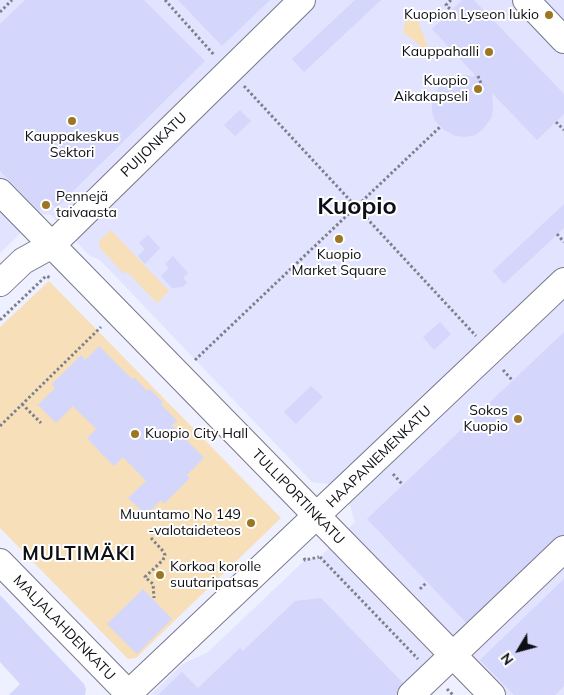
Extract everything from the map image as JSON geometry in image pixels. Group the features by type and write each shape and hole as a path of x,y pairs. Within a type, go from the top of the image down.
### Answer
{"street":[{"name":"PUIJONKATU","path":"0,283 23,261 52,245 302,0"},
{"path":"526,0 559,23"},
{"name":"TULLIPORTINKATU","path":"0,192 492,695"},
{"name":"HAAPANIEMENKATU","path":"128,694 564,281"},
{"path":"411,695 564,549"},
{"name":"MALJALAHDENKATU","path":"0,562 128,694"}],"path":[{"path":"0,12 12,0"},
{"path":"164,0 489,352"},
{"path":"451,0 446,5 452,10"},
{"path":"478,76 482,86"},
{"path":"556,122 564,130"},
{"path":"195,360 440,127"},
{"path":"557,234 564,242"},
{"path":"0,426 105,323"},
{"path":"22,404 41,423"},
{"path":"392,474 402,485"},
{"path":"151,538 165,555 163,560 145,577 152,584 154,598"},
{"path":"305,560 320,557 453,695"},
{"path":"420,589 427,582"}],"shaded area":[{"path":"0,0 564,0 564,695 492,695 453,655 412,695 150,695 183,664 208,652 305,560 320,557 355,522 350,505 330,484 312,482 100,260 90,256 51,215 40,214 0,253"},
{"path":"406,19 418,21 427,44 427,51 403,32"},
{"path":"111,230 169,291 157,303 127,272 124,274 99,247 100,240"},
{"path":"49,281 281,518 136,658 128,659 0,528 0,327"}],"building":[{"name":"Kauppakeskus Sektori","path":"25,0 144,0 205,61 56,208 49,201 39,211 0,171 0,24"},
{"path":"178,0 270,0 222,46"},
{"path":"355,0 381,0 304,72 292,59"},
{"name":"Kauppahalli","path":"462,0 474,0 564,94 564,114 537,140 492,93 492,117 483,129 475,135 455,136 443,129 435,121 432,102 440,86 456,76 467,75 473,77 475,75 432,29"},
{"path":"240,110 251,121 235,136 224,125"},
{"path":"564,204 564,228 504,284 493,271"},
{"path":"148,235 160,248 145,264 138,256 145,249 139,243"},
{"path":"173,256 188,273 183,278 187,282 183,287 172,288 161,276 169,268 165,264"},
{"path":"440,322 451,334 434,350 423,337"},
{"path":"564,332 564,542 473,630 367,519"},
{"name":"Kuopio City Hall","path":"99,346 132,379 134,377 147,391 150,389 163,402 161,404 177,421 172,425 204,458 187,475 190,478 164,504 161,500 146,515 128,498 146,481 123,457 114,466 100,452 87,438 96,429 73,406 56,423 38,405 55,388 52,384 81,355 85,360"},
{"path":"311,386 323,397 296,424 284,412"},
{"path":"564,579 564,686 555,695 514,695 480,660"},
{"path":"143,589 172,619 137,654 107,624"},
{"path":"0,595 84,684 85,695 9,695 20,684 0,662"},
{"path":"321,598 406,686 397,695 158,695 182,672 198,688 240,648 243,651 295,601"}],"place":[{"name":"Kuopion Lyseon lukio","path":"549,15"},
{"name":"Kauppahalli","path":"489,52"},
{"name":"Kuopio Aikakapseli","path":"478,89"},
{"name":"Kauppakeskus Sektori","path":"72,121"},
{"name":"Pennejä taivaasta","path":"46,205"},
{"name":"Kuopio Market Square","path":"339,239"},
{"name":"Sokos Kuopio","path":"518,419"},
{"name":"Kuopio City Hall","path":"135,434"},
{"name":"Muuntamo No 149 -valotaideteos","path":"251,523"},
{"name":"Korkoa korolle suutaripatsas","path":"160,575"}],"district":[{"name":"Kuopio","path":"357,207"},
{"name":"MULTIMÄKI","path":"79,554"}]}
